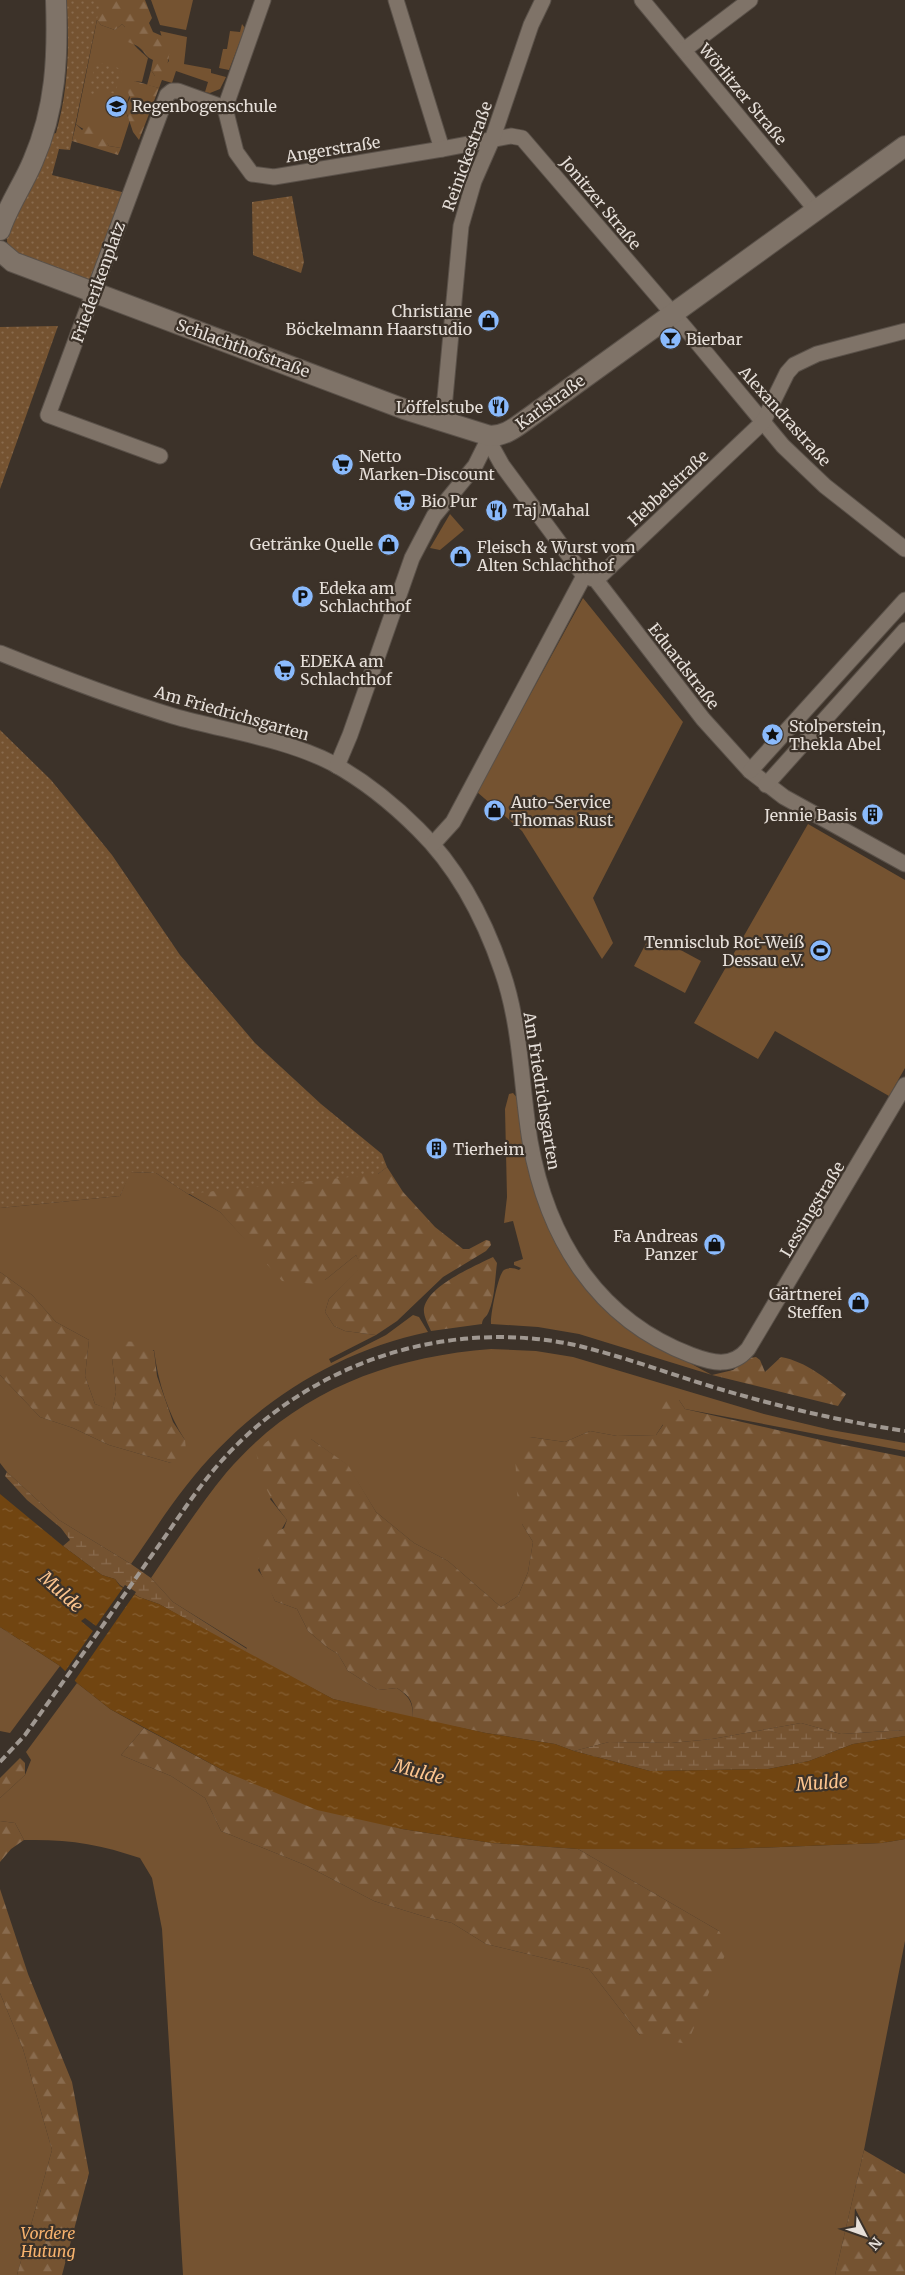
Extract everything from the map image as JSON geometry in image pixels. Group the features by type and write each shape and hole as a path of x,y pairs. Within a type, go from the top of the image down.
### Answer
{"main road":[{"path":"0,230 34,160 50,113 56,74 56,0"},
{"name":"Karlstraße","path":"490,436 497,436 512,430 905,146"},
{"name":"Schlachthofstraße","path":"0,251 13,262 94,293 404,409 490,436"}],"street":[{"path":"225,108 263,0"},
{"path":"396,0 442,150"},
{"name":"Reinickestraße","path":"439,420 445,398 461,226 474,181 492,140 530,25 543,0"},
{"name":"Wörlitzer Straße","path":"642,0 816,210"},
{"path":"684,50 750,0"},
{"name":"Friederikenplatz","path":"160,456 48,415 166,95 172,91 178,91 225,108"},
{"name":"Angerstraße","path":"225,108 236,152 252,174 274,177 492,140"},
{"name":"Jonitzer Straße","path":"492,140 511,136 522,138 673,314"},
{"name":"Alexandrastraße","path":"673,314 784,446 825,486 905,549"},
{"path":"763,422 787,373 794,364 817,354 905,331"},
{"name":"Hebbelstraße","path":"590,578 763,422"},
{"path":"337,766 350,735 412,558 434,516 475,466 490,436"},
{"name":"Eduardstraße","path":"490,436 492,447 503,466 702,719 750,771 766,784 814,815 905,864"},
{"path":"433,844 453,822 590,578"},
{"path":"750,771 905,600"},
{"path":"766,784 905,630"},
{"name":"Am Friedrichsgarten","path":"0,653 72,682 148,708 284,745 337,766 384,799 433,844 468,894 485,926 504,975 516,1036 528,1128 536,1170 553,1221 575,1262 595,1288 622,1315 654,1337 705,1360 725,1362 736,1360 748,1349"},
{"name":"Lessingstraße","path":"748,1349 905,1085"}],"green space":[{"path":"67,0 145,0 152,18 149,23 153,32 169,39 169,58 163,77 155,76 151,70 153,60 121,36 125,27 122,24 115,30 101,25 97,20 68,25"},
{"path":"67,0 101,0 70,150 59,149 52,175 126,193 91,283 46,269 23,259 14,253 7,243 7,232 49,135 56,133 66,83"},
{"path":"151,0 193,0 186,30 160,25"},
{"path":"97,20 101,25 115,30 122,24 134,45 148,58 142,82 135,81 128,101 126,111 130,120 121,148 109,146 98,136 76,124"},
{"path":"242,24 245,28 229,70 219,68 223,49 227,49 230,31 240,32"},
{"path":"160,31 187,37 184,64 211,69 211,73 226,77 220,89 210,93 205,92 208,82 176,71 172,83 162,80 159,88 147,85 151,70 155,76 169,61"},
{"path":"96,62 122,69 115,94 97,89 95,96 88,94"},
{"path":"135,81 159,88 139,140 133,132 125,108 130,98 127,89"},
{"path":"76,124 82,130 94,125 108,126 109,134 105,139 109,146 121,148 118,155 72,141"},
{"path":"292,196 304,262 301,273 253,255 252,202"},
{"path":"58,326 0,489 0,327"},
{"path":"450,514 464,530 440,550 430,548"},
{"path":"583,598 683,722 593,898 613,943 602,959 522,831 477,792"},
{"path":"0,730 51,780 112,855 180,955 255,1043 321,1104 382,1154 387,1167 378,1174 188,1194 156,1173 131,1172 120,1196 0,1208"},
{"name":"Tennisclub Rot-Weiß Dessau e.V.","path":"808,824 905,880 905,1068 889,1096 775,1031 758,1059 694,1023"},
{"path":"135,923 378,1174 387,1167 403,1192 435,1227 463,1249 469,1249 486,1240 490,1241 491,1245 486,1251 443,1277 397,1321 376,1335 345,1331 334,1326 325,1312 329,1299 361,1267 356,1255 325,1280 315,1284 282,1281 220,1212 176,1186"},
{"path":"651,934 701,961 685,993 634,966"},
{"path":"513,1093 519,1100 544,1215 556,1244 572,1270 590,1292 611,1312 659,1345 712,1375 579,1334 538,1327 491,1324 499,1279 504,1270 508,1268 519,1270 521,1268 514,1265 514,1262 523,1259 513,1221 504,1223 507,1197 505,1109 509,1094"},
{"path":"130,1172 156,1173 220,1212 245,1239 325,1280 356,1255 362,1267 329,1299 325,1312 334,1326 345,1331 376,1335 329,1359 331,1363 386,1335 413,1315 419,1317 428,1332 392,1341 325,1369 263,1409 235,1432 186,1486 131,1564 59,1520 7,1472 0,1463 0,1375 40,1417 73,1428 109,1445 171,1463 185,1440 165,1397 158,1374 154,1350 112,1358 116,1392 112,1411 95,1404 85,1376 89,1340 56,1322 32,1295 0,1272 0,1208 120,1196"},
{"path":"493,1257 497,1263 494,1294 489,1311 482,1324 431,1331 425,1317 424,1308 434,1292 464,1271"},
{"path":"0,1272 32,1295 56,1322 89,1340 85,1376 95,1404 112,1410 116,1392 112,1358 116,1341 141,1342 154,1351 157,1376 173,1422 185,1440 187,1460 171,1463 109,1445 73,1428 40,1417 0,1375"},
{"path":"491,1349 536,1351 573,1357 764,1414 831,1430 905,1443 905,1451 685,1409 679,1400 656,1435 617,1436 590,1431 565,1442 530,1437 522,1524 533,1542 528,1572 518,1596 501,1607 448,1561 414,1543 376,1512 347,1465 311,1439 270,1499 287,1520 258,1570 268,1584 275,1601 297,1609 308,1631 338,1654 348,1671 378,1690 397,1688 405,1694 411,1704 413,1718 333,1699 244,1652 247,1648 173,1602 151,1578 197,1511 226,1473 253,1445 282,1421 313,1400 345,1384 380,1370 415,1360"},
{"path":"756,1357 760,1360 765,1372 781,1357 790,1359 815,1371 846,1394 838,1406 712,1375 733,1370 749,1358"},
{"path":"661,1393 679,1400 685,1409 905,1457 905,1730 841,1734 801,1723 712,1739 671,1743 609,1742 574,1751 555,1744 486,1733 413,1718 412,1703 405,1694 397,1688 378,1690 348,1671 338,1654 308,1631 297,1609 275,1601 260,1572 258,1559 262,1539 284,1528 287,1520 266,1488 256,1450 273,1437 286,1436 311,1439 348,1465 376,1512 414,1543 448,1561 501,1607 518,1596 528,1572 533,1542 522,1524 517,1493 515,1454 530,1437 565,1442 590,1431 617,1436 656,1435 663,1425 655,1414 655,1401"},
{"path":"7,1472 59,1520 131,1564 151,1578 173,1602 247,1649 244,1652 159,1604 139,1597 120,1585 115,1579 102,1575 63,1546 70,1540 61,1528 27,1500 5,1476"},
{"path":"0,1627 60,1666 10,1733 0,1731"},
{"path":"77,1683 110,1709 144,1728 121,1755 171,1776 205,1798 221,1831 305,1865 374,1901 452,1923 486,1944 589,1969 640,2035 719,1931 578,1849 727,1849 882,1843 905,1839 905,1941 864,2150 835,2275 183,2275 162,1929 152,1878 140,1858 83,1843 55,1840 24,1840 15,1823 0,1821 0,1798 25,1775 31,1760 26,1752"},
{"path":"801,1723 841,1734 905,1730 905,1736 853,1744 809,1761 768,1769 650,1771 574,1751 609,1742 671,1743 712,1739"},
{"path":"144,1728 228,1773 402,1829 492,1843 578,1849 719,1931 728,1948 687,2044 640,2035 589,1969 486,1944 452,1923 374,1901 305,1865 221,1831 205,1798 171,1776 121,1755"},
{"path":"20,1758 25,1763 25,1775 0,1798 0,1778"},
{"path":"0,1821 15,1823 24,1840 11,1849 0,1862"},
{"name":"Vordere Hutung","path":"0,1889 28,1974 72,2082 89,2173 62,2275 17,2275 52,2150 23,2049 0,1993"},
{"path":"0,1993 23,2049 52,2150 17,2275 0,2275"},
{"path":"864,2150 905,2174 905,2275 835,2275"}],"water":[{"name":"Mulde","path":"0,1494 63,1546 102,1575 115,1579 120,1586 139,1597 159,1604 333,1699 486,1733 555,1744 574,1751 650,1771 768,1769 809,1761 853,1744 905,1736 905,1839 882,1843 727,1849 578,1849 492,1843 402,1829 317,1810 228,1773 110,1709 77,1683 60,1666 0,1627"}],"pier":[{"path":"125,1585 136,1592 73,1683 64,1673 93,1631 81,1621 85,1618 96,1626"}],"railway":[{"path":"0,1762 25,1735 206,1479 226,1456 261,1423 300,1395 342,1372 386,1355 432,1343 480,1338 527,1338 575,1345 760,1400 832,1418 905,1431"}],"place":[{"name":"Regenbogenschule","path":"116,106"},
{"name":"Christiane Böckelmann Haarstudio","path":"488,320"},
{"name":"Bierbar","path":"670,339"},
{"name":"Löffelstube","path":"499,407"},
{"name":"Netto Marken-Discount","path":"343,465"},
{"name":"Bio Pur","path":"405,501"},
{"name":"Taj Mahal","path":"497,510"},
{"name":"Getränke Quelle","path":"389,544"},
{"name":"Fleisch & Wurst vom Alten Schlachthof","path":"461,556"},
{"name":"Edeka am Schlachthof","path":"303,597"},
{"name":"EDEKA am Schlachthof","path":"284,670"},
{"name":"Stolperstein, Thekla Abel","path":"773,735"},
{"name":"Auto-Service Thomas Rust","path":"495,811"},
{"name":"Jennie Basis","path":"873,815"},
{"name":"Tennisclub Rot-Weiß Dessau e.V.","path":"820,951"},
{"name":"Tierheim","path":"437,1149"},
{"name":"Fa Andreas Panzer","path":"714,1245"},
{"name":"Gärtnerei Steffen","path":"858,1303"}]}
